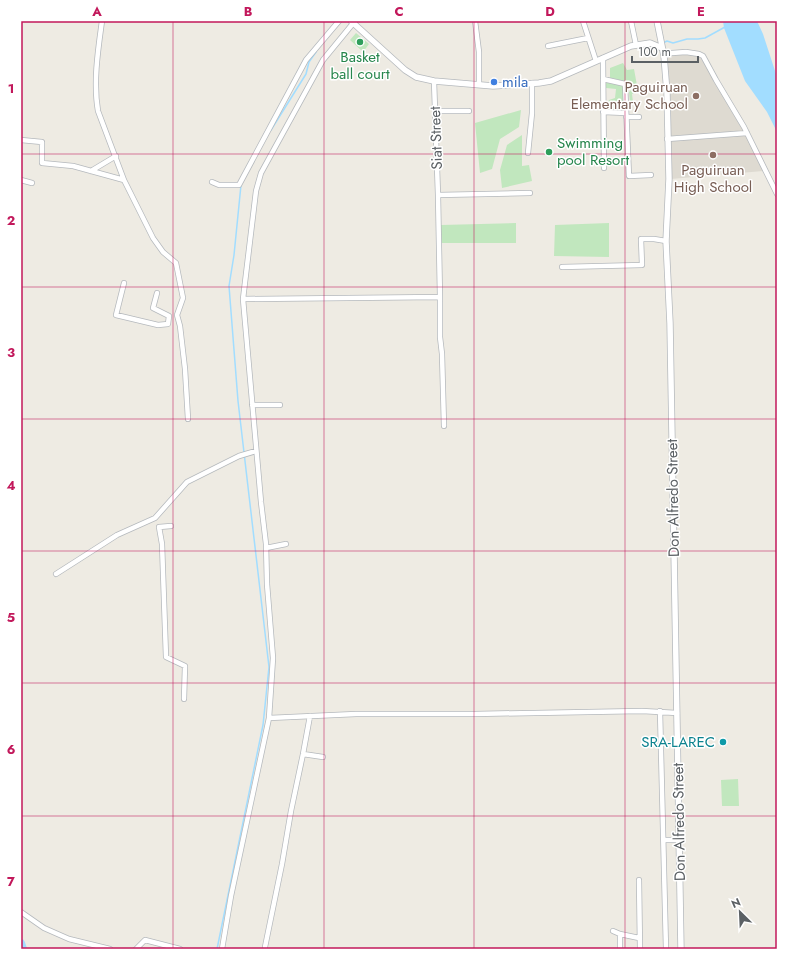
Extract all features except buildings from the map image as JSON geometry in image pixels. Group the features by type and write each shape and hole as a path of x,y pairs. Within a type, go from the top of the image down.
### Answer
{"street":[{"path":"102,21 98,55 96,100 98,111 124,180 153,238 163,252 176,263 183,298 177,315 180,326 184,362 188,419"},
{"path":"212,182 219,185 239,185 306,60 339,21"},
{"path":"475,21 479,52 479,84"},
{"path":"583,21 596,61"},
{"path":"631,21 636,45"},
{"name":"Don Alfredo Street","path":"657,21 664,56 666,93 668,179 666,241 670,323 681,949"},
{"path":"222,949 231,896 269,718 273,658 266,548 255,452 243,299 256,191 261,173 323,60 352,22 405,70 416,77 434,81 493,86 551,81 636,45 650,43 662,48"},
{"path":"548,46 588,38"},
{"path":"664,56 672,53 686,52 703,56 747,133 777,194"},
{"path":"603,58 604,168"},
{"path":"603,79 625,84 629,176 651,175"},
{"name":"Siat Street","path":"434,81 438,195 440,337 442,354 444,426"},
{"path":"528,153 532,113 532,83"},
{"path":"436,111 469,110"},
{"path":"603,112 639,118"},
{"path":"667,139 747,133"},
{"path":"21,140 42,142 42,163 73,166 124,180"},
{"path":"91,171 116,156"},
{"path":"21,180 32,183"},
{"path":"438,195 530,193"},
{"path":"562,267 642,265 640,248 641,239 666,241"},
{"path":"124,283 116,315 158,326 168,324 170,316 153,308 158,292"},
{"path":"243,299 440,297"},
{"path":"252,405 280,405"},
{"path":"56,574 118,535 155,518 188,482 243,455 255,452"},
{"path":"171,526 159,527 162,544 166,657 185,666 184,699"},
{"path":"266,548 286,544"},
{"path":"660,711 666,949"},
{"path":"269,718 356,714 660,711 677,713"},
{"path":"265,947 282,864 290,811 310,716"},
{"path":"303,754 323,757"},
{"path":"664,840 679,840"},
{"path":"639,880 640,949"},
{"path":"21,912 44,928 69,940 110,949"},
{"path":"612,931 639,938"},
{"path":"620,934 620,949"},
{"path":"136,949 145,940 180,949"}],"shaded area":[{"name":"Paguiruan Elementary School","path":"690,54 699,57 704,61 744,132 669,136 667,56"},
{"name":"Paguiruan High School","path":"746,135 763,171 671,179 671,139"}],"green space":[{"name":"Basket ball court","path":"356,33 369,44 363,52 350,40"},
{"path":"623,63 627,70 634,69 638,91 632,94 633,102 630,102 629,92 633,88 632,83 610,78 610,68"},
{"path":"606,81 624,86 624,111 606,111 609,100 615,98 616,89 606,88"},
{"path":"521,110 519,127 500,139 492,169 480,173 475,123"},
{"path":"522,135 522,166 529,165 532,181 502,188 500,170 507,145"},
{"path":"516,223 516,243 441,243 441,225"},
{"path":"609,223 609,257 554,256 555,225"},
{"path":"738,779 739,806 722,806 721,780"}],"water":[{"path":"723,21 757,21 763,34 777,77 777,132 767,112 745,81 724,28"}],"waterway":[{"path":"663,43 667,41 673,43 687,39 705,38 725,27"},
{"path":"271,130 306,74 309,62 316,52"},
{"path":"217,949 263,725 269,667 238,401 229,286 234,255 241,185"},
{"path":"21,943 23,949"}],"place":[{"name":"Basket ball court","path":"360,42"},
{"name":"mila","path":"494,82"},
{"name":"Paguiruan Elementary School","path":"696,96"},
{"name":"Swimming pool Resort","path":"549,152"},
{"name":"Paguiruan High School","path":"713,155"},
{"name":"SRA-LAREC","path":"723,742"}]}
